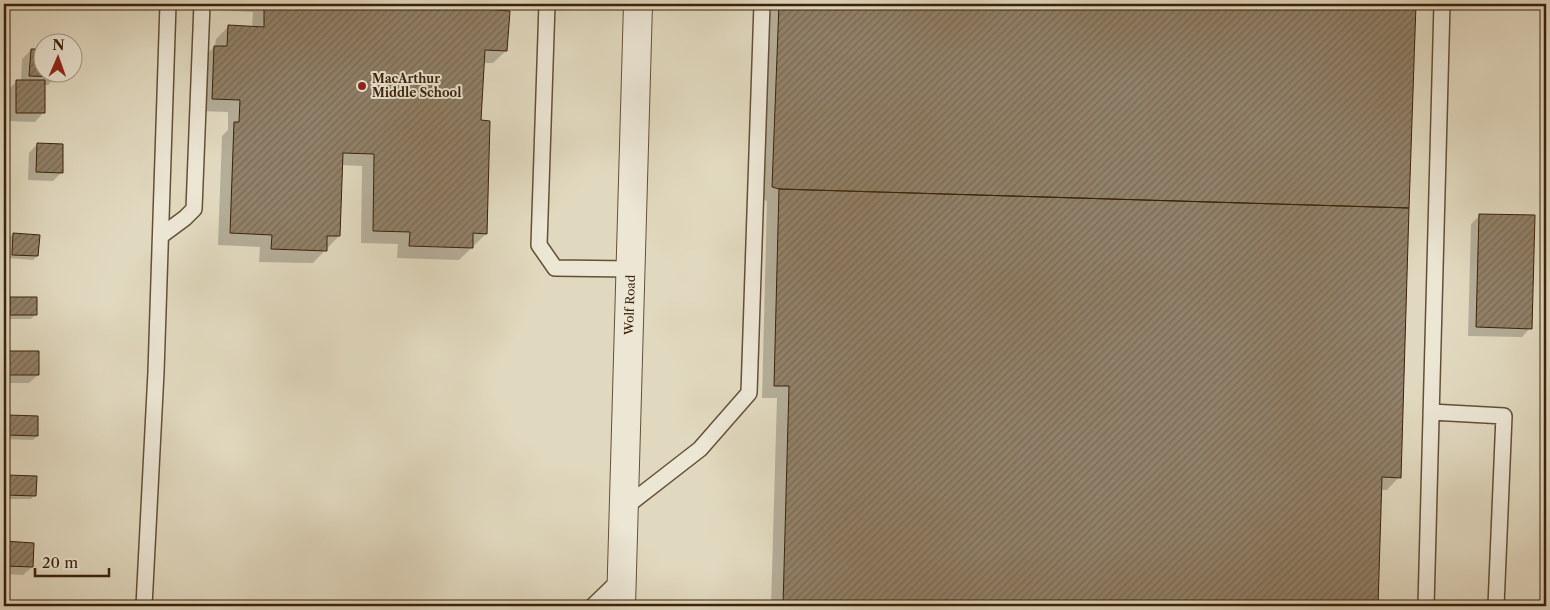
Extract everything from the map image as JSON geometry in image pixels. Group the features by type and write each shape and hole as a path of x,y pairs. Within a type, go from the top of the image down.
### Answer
{"street":[{"name":"Wolf Road","path":"621,606 638,4"}],"lane":[{"path":"144,606 162,235 168,4"},
{"path":"162,235 194,209 202,4"},
{"path":"547,4 539,245 555,268 631,269"},
{"path":"624,508 700,449 749,392 762,4"},
{"path":"1426,606 1442,4"},
{"path":"1431,412 1504,416 1496,606"},
{"path":"594,606 622,578"}],"building":[{"path":"264,4 486,4 486,9 510,11 507,51 485,50 481,120 490,121 487,234 473,233 473,248 409,246 410,232 373,231 374,154 343,153 340,236 327,236 327,251 271,249 272,235 230,233 234,122 239,122 240,100 212,99 214,46 227,46 228,25 264,27"},
{"path":"779,4 1416,4 1409,208 779,189 772,187"},
{"path":"31,49 32,49 32,76 29,76"},
{"path":"16,80 45,82 45,113 16,113"},
{"path":"37,143 63,144 63,173 36,172"},
{"path":"779,189 1409,208 1401,478 1382,477 1378,606 783,606 789,386 774,386"},
{"path":"1479,214 1535,215 1532,329 1476,327"},
{"path":"13,233 40,235 38,256 12,255"},
{"path":"10,297 37,297 37,315 10,315"},
{"path":"9,351 39,351 39,375 9,375"},
{"path":"8,415 38,416 38,436 7,435"},
{"path":"6,475 37,476 36,496 5,495"},
{"path":"4,541 34,543 33,567 4,566"}],"place":[{"name":"MacArthur Middle School","path":"362,86"}]}
